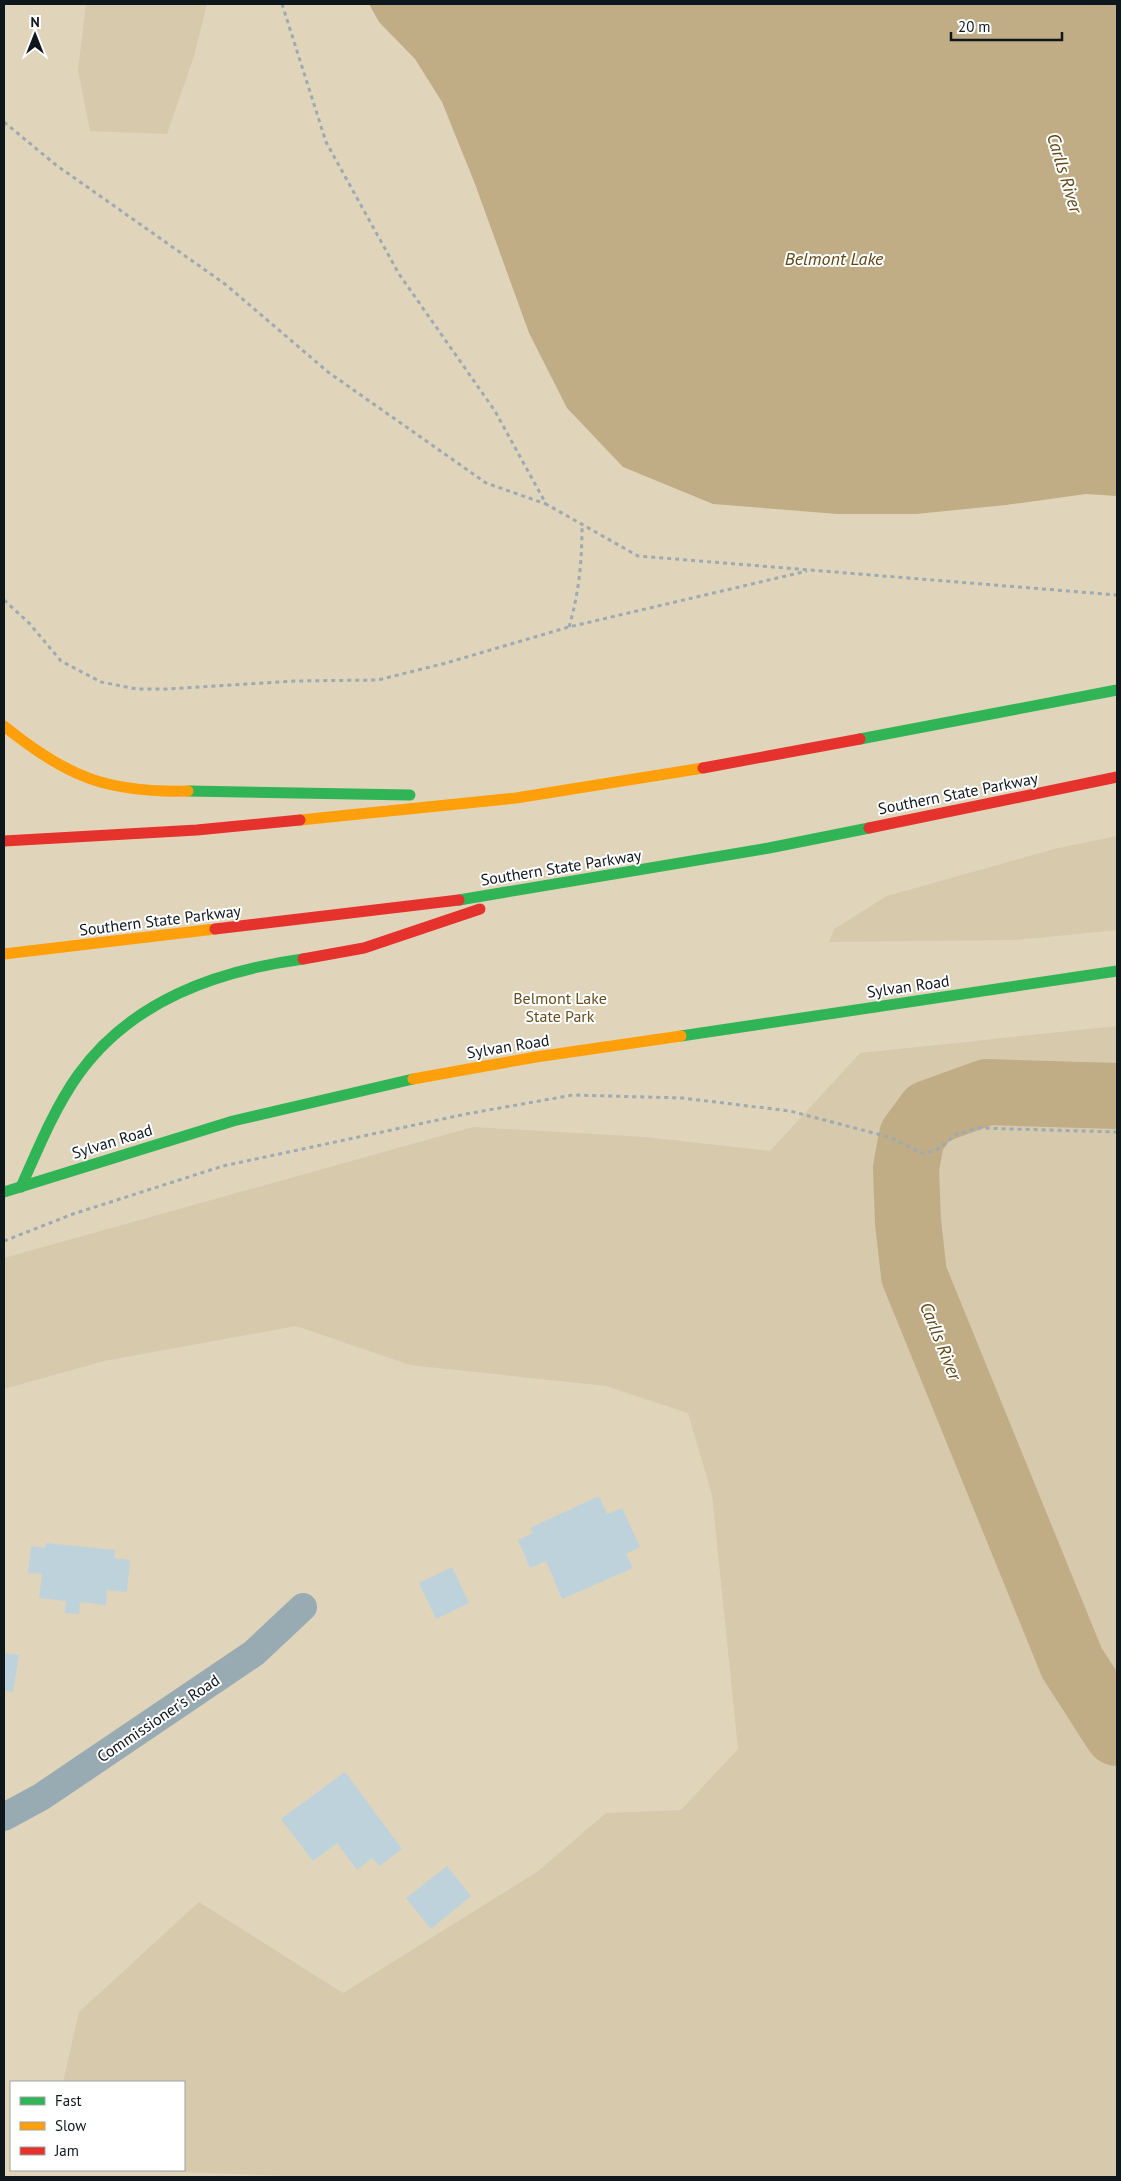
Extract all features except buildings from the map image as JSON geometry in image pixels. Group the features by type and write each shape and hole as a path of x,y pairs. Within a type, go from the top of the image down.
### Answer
{"main road":[{"path":"4,840 197,830 516,798 768,757 1117,690"},
{"path":"4,726 29,747 62,766 109,786 136,792 203,790 516,798"},
{"name":"Southern State Parkway","path":"4,954 466,899 769,848 1117,777"},
{"path":"21,1187 59,1107 88,1062 125,1026 166,999 212,978 237,971 347,952 565,883"},
{"name":"Sylvan Road","path":"4,1192 233,1121 381,1085 536,1057 1117,971"}],"street":[{"name":"Commissioner's Road","path":"4,1817 48,1792 254,1652 303,1607"}],"path":[{"path":"282,4 326,142 399,274 495,412 546,504"},
{"path":"4,122 56,165 225,284 328,372 486,483 546,504 638,556 1117,595"},
{"path":"569,627 577,599 582,564 582,525"},
{"path":"4,600 29,623 61,661 101,682 137,689 294,681 378,680 446,663 569,627 811,570"},
{"path":"4,1242 74,1214 223,1166 466,1114 573,1095 682,1098 790,1111 888,1137 922,1153 935,1151 957,1134 978,1128 1117,1132"}],"green space":[{"name":"Belmont Lake State Park","path":"4,4 1117,4 1117,2177 4,2177"}],"shaded area":[{"path":"86,4 207,4 194,56 167,134 90,131 78,70"},
{"path":"1117,836 1117,930 1015,940 829,942 834,929 887,896 1054,849"},
{"path":"1117,1026 1117,2177 315,2177 150,2171 185,2171 185,2081 63,2081 79,2012 199,1902 343,1993 537,1872 606,1813 681,1810 738,1749 712,1495 688,1413 606,1386 410,1365 296,1326 104,1361 4,1389 4,1258 473,1127 646,1137 770,1151 860,1053"}],"water":[{"name":"Belmont Lake","path":"369,4 1117,4 1117,496 1086,494 1006,505 916,514 837,514 713,504 623,467 567,408 529,333 475,184 442,102 415,59 379,22"}],"waterway":[{"name":"Carlls River","path":"1117,1096 987,1092 929,1113 912,1136 906,1168 908,1222 914,1275 1072,1663 1117,1733"}],"traffic: fast":[{"path":"860,739 1117,690"},
{"path":"188,791 410,795"},
{"path":"459,900 769,848 869,828"},
{"path":"21,1187 69,1088 99,1049 123,1027 150,1009 208,981 271,964 303,959"},
{"path":"681,1036 1117,971"},
{"path":"4,1192 233,1121 413,1079"}],"traffic: slow":[{"path":"4,726 48,758 69,770 89,778 111,785 134,789 188,791"},
{"path":"300,820 516,798 703,768"},
{"path":"4,954 215,929"},
{"path":"413,1079 536,1057 681,1036"}],"traffic: jam":[{"path":"703,768 860,739"},
{"path":"869,828 1117,777"},
{"path":"4,841 197,830 300,820"},
{"path":"215,929 459,900"},
{"path":"303,959 364,948 480,909"}]}
